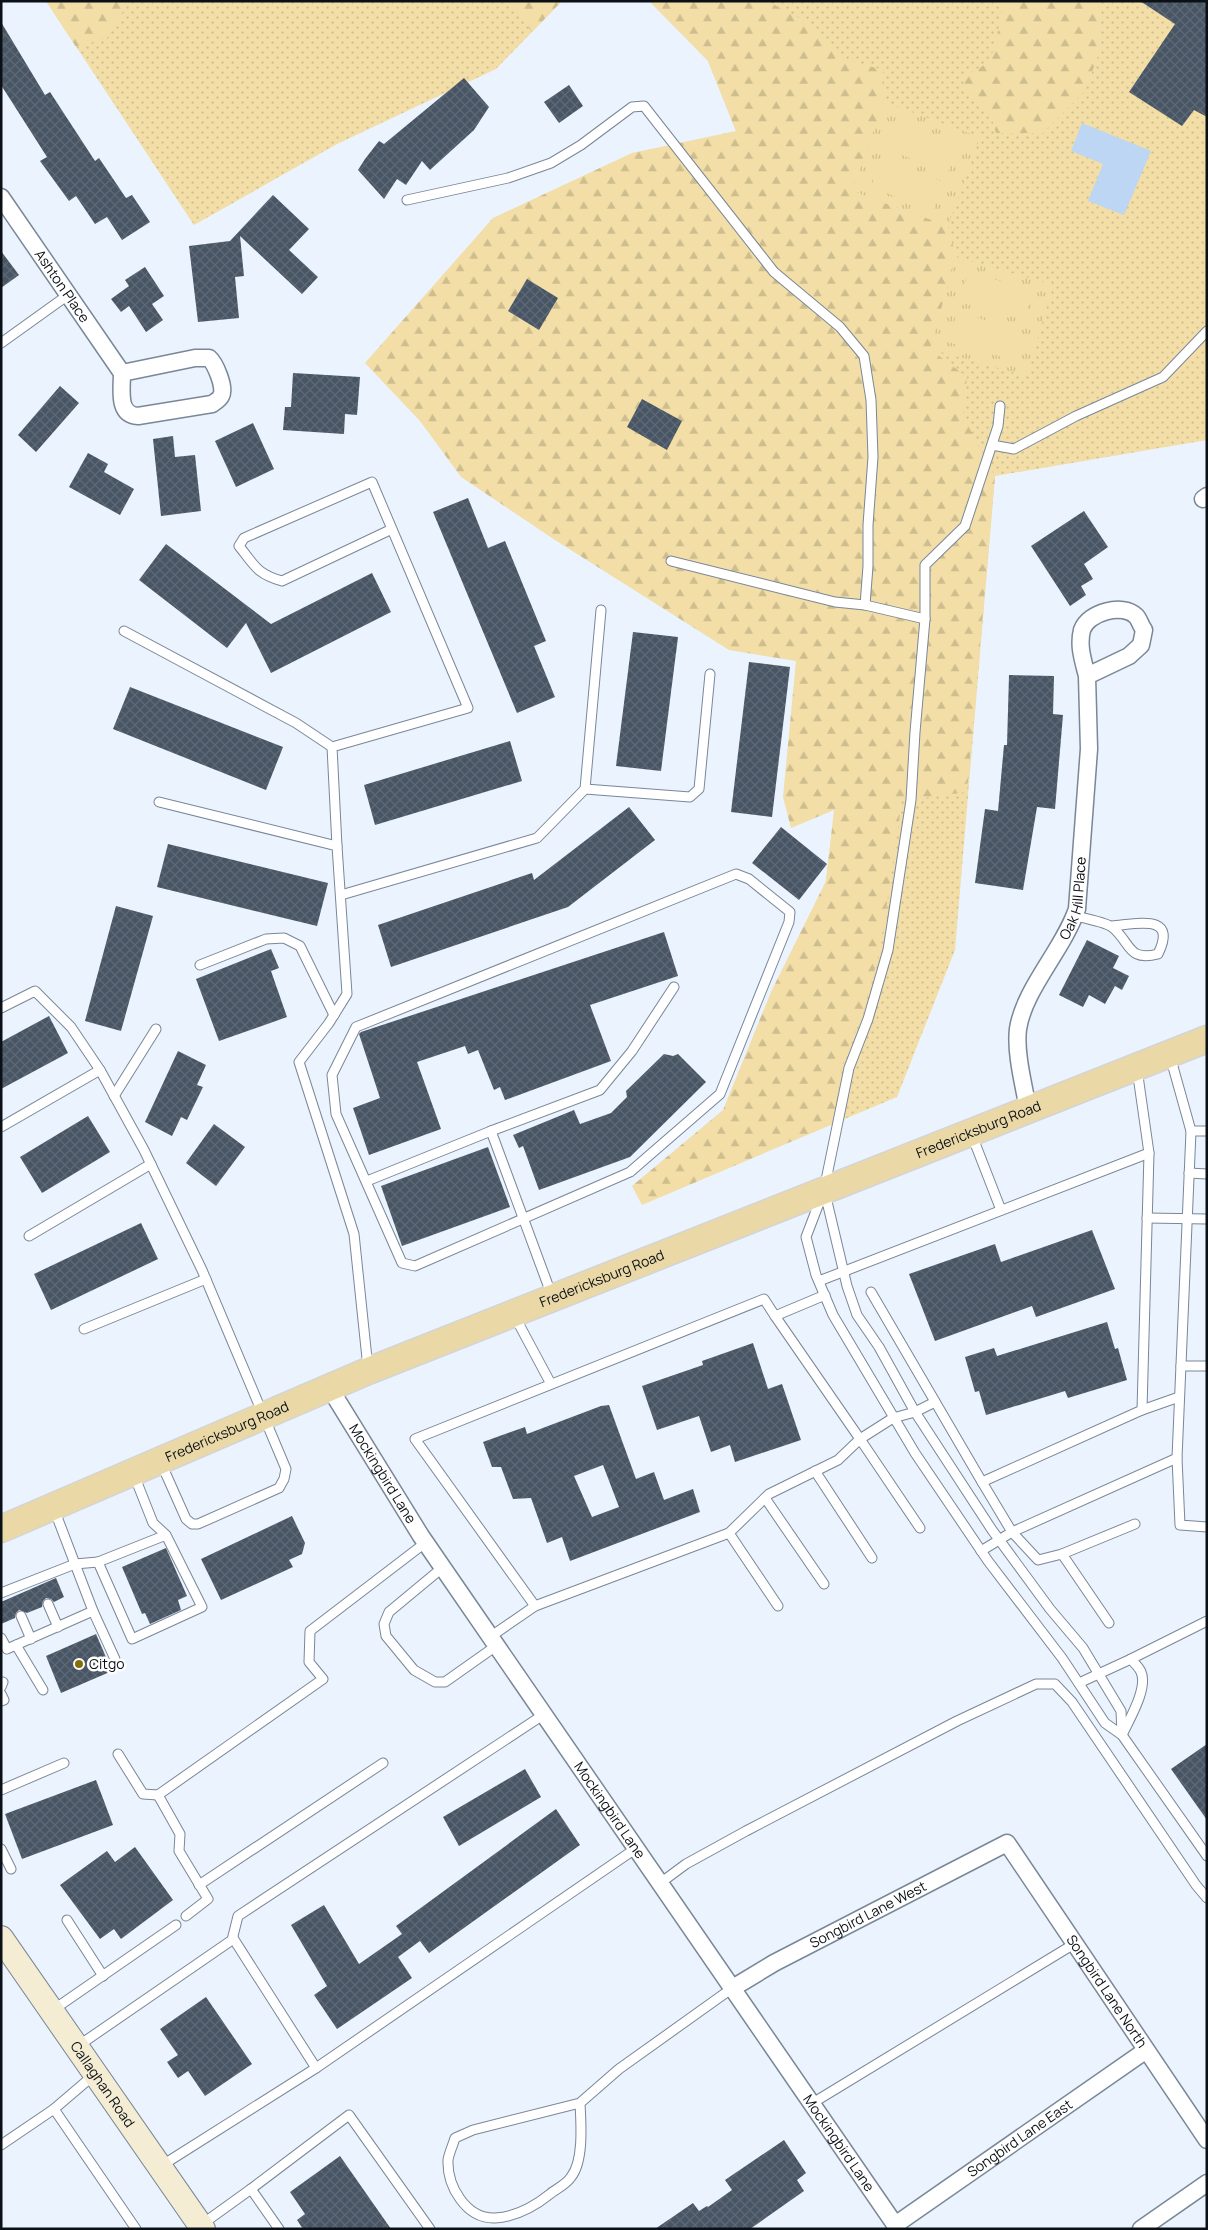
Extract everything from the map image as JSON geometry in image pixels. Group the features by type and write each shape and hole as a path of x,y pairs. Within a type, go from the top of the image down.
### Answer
{"main road":[{"name":"Fredericksburg Road","path":"2,1526 160,1461 368,1371 1207,1039"},
{"name":"Callaghan Road","path":"1,1938 202,2227"}],"street":[{"name":"Ashton Place","path":"1,197 122,373"},
{"path":"194,358 209,358 216,366 223,390 221,396 212,404 130,416 125,411 121,393 122,373 194,358"},
{"name":"Oak Hill Place","path":"1028,1109 1018,1042 1018,1029 1024,1009 1040,976 1060,947 1075,916 1082,853 1089,749 1087,676"},
{"name":"Mockingbird Lane","path":"329,1387 425,1543 896,2227"},
{"name":"Songbird Lane North","path":"1006,1843 1207,2140"},
{"name":"Songbird Lane West","path":"731,1988 774,1963 1006,1843"},
{"name":"Songbird Lane East","path":"896,2227 1145,2051"},
{"path":"1141,2229 1207,2183"}],"lane":[{"path":"407,200 508,178 551,163 581,145 632,107 644,106 774,272 840,328 864,356 871,400 873,457 865,605"},
{"path":"1,342 68,295"},
{"path":"992,445 1014,449 1076,416 1163,377 1207,331"},
{"path":"1000,406 998,426 965,526 925,565 925,619 911,800 888,950 868,1019 849,1068 824,1190 806,1237 818,1281 850,1347 893,1418 981,1551 1062,1658 1105,1723 1122,1735 1207,1856"},
{"path":"124,631 296,723 332,747 468,708 392,529 372,482 244,538 239,546 258,570 267,577 282,581 392,529"},
{"path":"671,561 834,602 865,605 925,619"},
{"path":"341,895 537,838 585,789 601,610"},
{"path":"585,789 690,797 699,789 710,674"},
{"path":"332,747 347,994 299,1062 354,1234 368,1371"},
{"path":"159,802 337,846"},
{"path":"736,874 749,879 790,912 790,922 720,1094 630,1172 524,1220 415,1266 402,1264 367,1181 336,1114 332,1075 356,1027 736,874"},
{"path":"1075,916 1112,926 1153,923 1160,927 1164,935 1158,954 1142,957 1132,952 1112,926"},
{"path":"200,965 266,939 284,938 300,946 334,1015"},
{"path":"367,1181 600,1090 632,1051 674,987"},
{"path":"1,1008 35,991 71,1027 100,1070 151,1164 206,1280 286,1469 279,1488 192,1524 186,1519 160,1461"},
{"path":"114,1096 156,1029"},
{"path":"1170,1054 1191,1131 1177,1458 1180,1525 1207,1527"},
{"path":"1136,1067 1149,1153 1142,1410"},
{"path":"1,1127 100,1070"},
{"path":"491,1131 552,1297"},
{"path":"1191,1131 1207,1131"},
{"path":"970,1132 1001,1210"},
{"path":"818,1281 1149,1153"},
{"path":"29,1236 151,1164"},
{"path":"1189,1173 1207,1174"},
{"path":"824,1190 843,1270 857,1315 879,1347 915,1412 999,1539 1050,1609 1083,1648 1121,1711 1122,1735"},
{"path":"1147,1218 1207,1219"},
{"path":"84,1329 206,1280"},
{"path":"871,1292 1012,1532 1038,1560 1062,1554 1134,1524"},
{"path":"775,1316 825,1295"},
{"path":"535,1606 415,1439 764,1299 920,1528"},
{"path":"513,1313 551,1384"},
{"path":"1181,1366 1207,1366"},
{"path":"982,1482 1142,1410 1179,1398"},
{"path":"442,1568 389,1612 384,1624 386,1636 414,1670 435,1682 445,1682 535,1606 728,1533 765,1498 838,1460 860,1439 893,1418 915,1412 935,1402"},
{"path":"981,1551 1012,1532 1177,1458"},
{"path":"815,1471 872,1558"},
{"path":"98,1562 132,1639 202,1607 166,1534 153,1523 133,1472"},
{"path":"765,1498 824,1584"},
{"path":"53,1506 93,1611 115,1659"},
{"path":"728,1533 778,1606"},
{"path":"8,1593 39,1582 75,1564 98,1562 166,1534"},
{"path":"118,1754 143,1794 158,1795 323,1679 309,1662 310,1631 425,1543"},
{"path":"1062,1554 1109,1623"},
{"path":"48,1604 58,1627"},
{"path":"1,1638 7,1649 93,1611"},
{"path":"21,1616 31,1639"},
{"path":"1079,1683 1132,1659 1207,1621"},
{"path":"16,1645 42,1690"},
{"path":"1122,1735 1137,1704 1142,1684 1142,1673 1132,1659"},
{"path":"659,1884 681,1866 746,1831 983,1708 1036,1684 1046,1683 1055,1684 1072,1702 1196,1885 1207,1898"},
{"path":"1,1694 4,1700 1,1701"},
{"path":"76,2047 232,1940 238,1916 543,1715"},
{"path":"1,1790 64,1763"},
{"path":"199,1885 383,1763"},
{"path":"158,1795 180,1834 179,1851 208,1899 186,1916"},
{"path":"1,1849 11,1869"},
{"path":"160,2167 316,2068 635,1849"},
{"path":"67,1920 103,1976"},
{"path":"52,2011 176,1925"},
{"path":"233,1938 316,2068"},
{"path":"811,2104 1074,1944"},
{"path":"580,2103 581,2150 572,2177 538,2203 510,2216 493,2218 473,2213 457,2195 450,2178 448,2159 455,2138 473,2130 580,2103 619,2069 731,1988"},
{"path":"1,2145 54,2109 95,2074"},
{"path":"54,2109 136,2229"},
{"path":"202,2227 349,2116 430,2229"},
{"path":"251,2189 279,2229"}],"green space":[{"path":"46,1 562,1 496,69 337,144 194,225"},
{"path":"46,1 129,1 107,38 76,47"},
{"path":"507,1 562,1 532,32"},
{"path":"649,1 767,1 805,21 848,60 883,70 884,102 852,191 948,226 956,257 930,349 967,377 963,416 995,476 967,792 902,801 880,950 862,1016 842,1065 833,1124 642,1205 632,1186 723,1110 771,992 826,881 834,810 791,828 783,797 796,661 729,650 555,540 461,477 420,421 365,363 493,218 632,153 736,131 708,61"},
{"path":"650,1 1207,1 1207,440 995,476 955,950 897,1097 749,1159 813,988 843,740 736,131 708,61"},
{"path":"1001,1 1098,1 1101,48 1085,91 1043,133 996,133 991,116 964,91 963,77 990,62 1002,16"},
{"path":"884,102 980,137 948,226 852,191"},
{"path":"895,120 958,143 948,172 885,149"},
{"path":"881,159 944,182 933,211 871,187"},
{"path":"956,257 1053,285 1027,376 930,349"},
{"path":"968,272 1033,290 1024,320 960,302"},
{"path":"957,312 1021,330 1013,360 948,342"}],"water":[{"path":"1082,123 1151,151 1124,215 1088,201 1103,164 1071,151"}],"building":[{"path":"1140,1 1207,1 1207,117 1194,110 1182,126 1129,92 1175,24"},
{"path":"1,22 45,95 50,92 95,161 99,158 126,198 132,195 150,222 122,240 107,217 95,224 76,196 69,201 40,161 47,157 1,85"},
{"path":"464,78 489,107 474,130 430,170 422,161 406,185 397,179 384,199 358,170 365,159 379,141 384,144"},
{"path":"569,85 583,106 559,123 544,102"},
{"path":"273,195 309,229 289,250 318,277 302,294 240,236 244,276 235,277 239,318 198,322 189,246 230,241"},
{"path":"1,251 19,275 1,288"},
{"path":"145,267 164,296 152,304 163,320 146,332 129,306 121,312 111,299 129,286 125,280"},
{"path":"527,279 558,298 539,330 508,311"},
{"path":"293,373 360,377 357,415 345,414 344,434 283,430 285,407 291,407"},
{"path":"60,386 79,403 36,452 18,435"},
{"path":"642,399 682,421 667,450 627,427"},
{"path":"253,423 274,469 236,487 215,441"},
{"path":"173,436 175,457 195,455 201,511 161,516 153,439"},
{"path":"88,453 108,464 104,472 134,489 120,515 69,487"},
{"path":"468,498 488,548 505,541 546,641 534,646 555,697 517,713 433,512"},
{"path":"1084,511 1108,547 1084,564 1093,579 1081,586 1086,595 1070,606 1031,546"},
{"path":"166,544 271,624 372,573 391,612 271,673 246,623 227,648 139,580"},
{"path":"633,632 678,637 661,771 616,766"},
{"path":"749,662 790,667 772,817 731,812"},
{"path":"1009,675 1054,676 1053,714 1063,715 1055,809 1037,807 1023,890 975,883 985,809 998,811 1004,745 1007,745"},
{"path":"130,687 283,747 266,790 113,729"},
{"path":"510,741 522,781 375,825 364,785"},
{"path":"629,807 655,840 568,907 391,967 378,925 532,873 534,880"},
{"path":"781,827 827,864 799,900 752,863"},
{"path":"168,844 328,883 317,926 157,887"},
{"path":"116,906 153,916 121,1031 85,1021"},
{"path":"664,932 678,976 590,1005 611,1061 505,1100 500,1087 494,1090 478,1050 468,1054 465,1046 417,1062 441,1129 369,1155 353,1108 380,1098 359,1034 361,1032"},
{"path":"1087,940 1119,956 1113,968 1129,976 1122,990 1115,986 1105,1004 1089,995 1083,1007 1059,995"},
{"path":"271,949 279,968 271,971 287,1017 219,1041 196,979"},
{"path":"49,1016 68,1053 1,1089 1,1042"},
{"path":"178,1051 206,1065 197,1085 203,1087 187,1120 181,1117 172,1136 145,1122"},
{"path":"664,1054 673,1056 678,1054 706,1082 630,1157 539,1190 523,1146 519,1148 513,1135 574,1110 580,1124 611,1113 627,1097 626,1091"},
{"path":"88,1116 110,1152 42,1193 20,1157"},
{"path":"214,1124 245,1147 216,1186 186,1163"},
{"path":"488,1147 510,1207 402,1246 381,1186"},
{"path":"141,1223 158,1259 51,1310 34,1274"},
{"path":"1092,1230 1115,1289 1036,1317 1032,1306 935,1341 909,1274 995,1244 1001,1262"},
{"path":"1107,1322 1115,1349 1118,1348 1127,1380 1068,1398 1065,1391 986,1415 979,1391 975,1392 965,1357 994,1348 997,1356"},
{"path":"753,1343 768,1389 782,1384 801,1440 735,1462 730,1445 711,1452 699,1416 657,1430 642,1386 703,1365 702,1361"},
{"path":"609,1405 636,1479 654,1472 664,1500 693,1489 700,1512 570,1561 562,1537 547,1543 531,1498 513,1499 501,1467 492,1467 483,1442 525,1427 527,1434 601,1406","holes":["603,1465 619,1507 592,1517 574,1476"]},
{"path":"292,1516 305,1543 302,1554 289,1560 293,1567 221,1600 201,1559"},
{"path":"166,1548 187,1596 178,1600 181,1610 150,1624 145,1613 142,1614 122,1567"},
{"path":"56,1578 64,1597 54,1602 46,1598 43,1601 42,1607 27,1613 19,1610 15,1618 1,1624 1,1602"},
{"name":"Citgo","path":"96,1634 112,1671 61,1693 46,1656"},
{"path":"1207,1744 1207,1820 1171,1769"},
{"path":"525,1769 541,1797 459,1846 443,1817"},
{"path":"96,1780 113,1825 22,1859 5,1814"},
{"path":"556,1809 580,1845 429,1953 420,1941 398,1957 412,1978 337,2029 314,1995 327,1986 291,1925 324,1905 359,1964 402,1934 396,1926"},
{"path":"135,1847 173,1900 121,1939 114,1929 100,1939 60,1885 107,1851 115,1862"},
{"path":"206,1997 252,2064 205,2096 188,2071 178,2078 167,2062 178,2055 160,2029"},
{"path":"784,2140 806,2173 797,2180 804,2191 750,2229 655,2229 693,2203 699,2211 708,2207 732,2190 725,2180"},
{"path":"340,2156 391,2229 303,2229 297,2220 305,2214 290,2192"}],"place":[{"name":"Citgo","path":"79,1664"}]}
